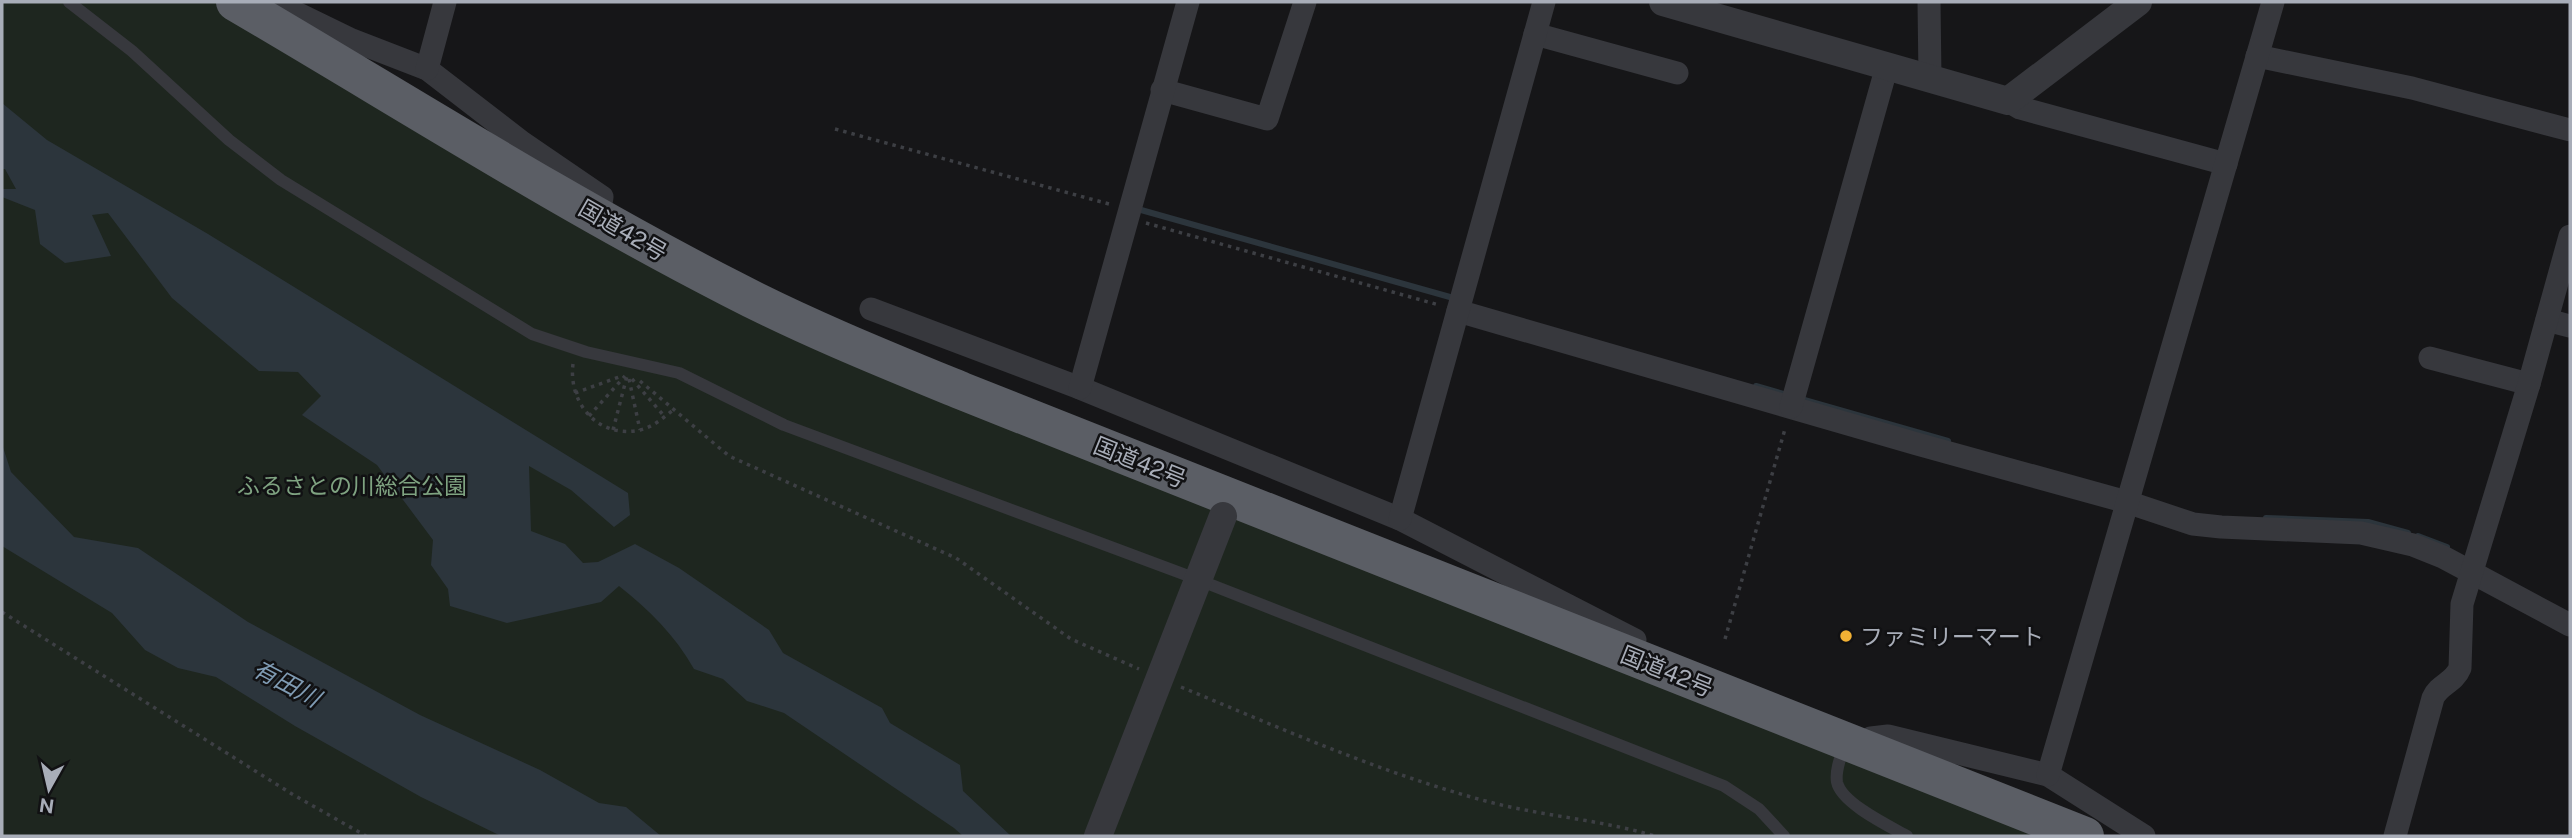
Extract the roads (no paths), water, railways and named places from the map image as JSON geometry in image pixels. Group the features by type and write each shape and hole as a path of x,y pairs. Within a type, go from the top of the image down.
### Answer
{"highway":[{"name":"国道42号","path":"243,6 599,217 733,290 886,360 1227,507 1641,661 2085,836"}],"street":[{"path":"243,6 267,2 286,8 352,40 426,69 523,143 602,198 599,217"},
{"path":"426,69 445,2"},
{"path":"1080,388 1188,2"},
{"path":"1162,90 1267,119 1305,2"},
{"path":"1400,519 1544,2"},
{"path":"1663,2 2008,101 2021,108 2226,164"},
{"path":"1930,2 1930,78"},
{"path":"2008,101 2138,2"},
{"path":"2048,775 2273,2"},
{"path":"1535,34 1677,73"},
{"path":"2257,56 2412,88 2570,130"},
{"path":"1791,408 1887,66"},
{"path":"2395,836 2433,698 2436,691 2457,676 2460,668 2460,614 2567,261 2570,236"},
{"path":"871,309 1080,388 1400,519 1640,643 1641,661"},
{"path":"1458,311 2207,526 2341,531 2379,536 2427,550 2570,625"},
{"path":"2547,320 2570,326"},
{"path":"2430,358 2529,384"},
{"path":"1098,836 1227,507"},
{"path":"1855,746 1871,738 1888,736 2048,775 2144,836"}],"lane":[{"path":"69,2 132,51 229,140 281,180 512,323 548,341 679,373 784,425 1186,575 1724,786 1759,809 1784,836"},
{"path":"1855,746 1837,774 1837,785 1854,803 1906,836"}],"water":[{"path":"2,103 47,140 208,234 628,493 630,515 614,527 571,490 529,466 531,531 565,544 583,563 598,562 635,544 679,568 769,630 783,653 882,708 890,723 960,765 963,791 1011,836 963,836 784,713 747,701 723,679 694,669 661,624 619,586 601,602 507,623 450,606 448,589 431,565 433,540 377,465 302,415 321,396 298,372 259,371 172,298 108,213 92,215 111,256 65,263 40,244 35,210 2,197 2,189 16,189 5,169 2,169"},
{"name":"有田川","path":"2,444 11,472 74,537 138,548 248,622 420,715 540,770 599,803 626,807 661,836 501,836 421,797 295,726 216,677 178,668 145,650 112,613 2,546"}],"waterway":[{"path":"1134,208 1457,299"},
{"path":"1756,386 1948,441"},
{"path":"2266,518 2368,522 2408,533"},
{"path":"2418,536 2447,547"}],"place":[{"name":"ファミリーマート","path":"1846,636"}],"park label":[{"name":"ふるさとの川総合公園","path":"352,485"}]}
